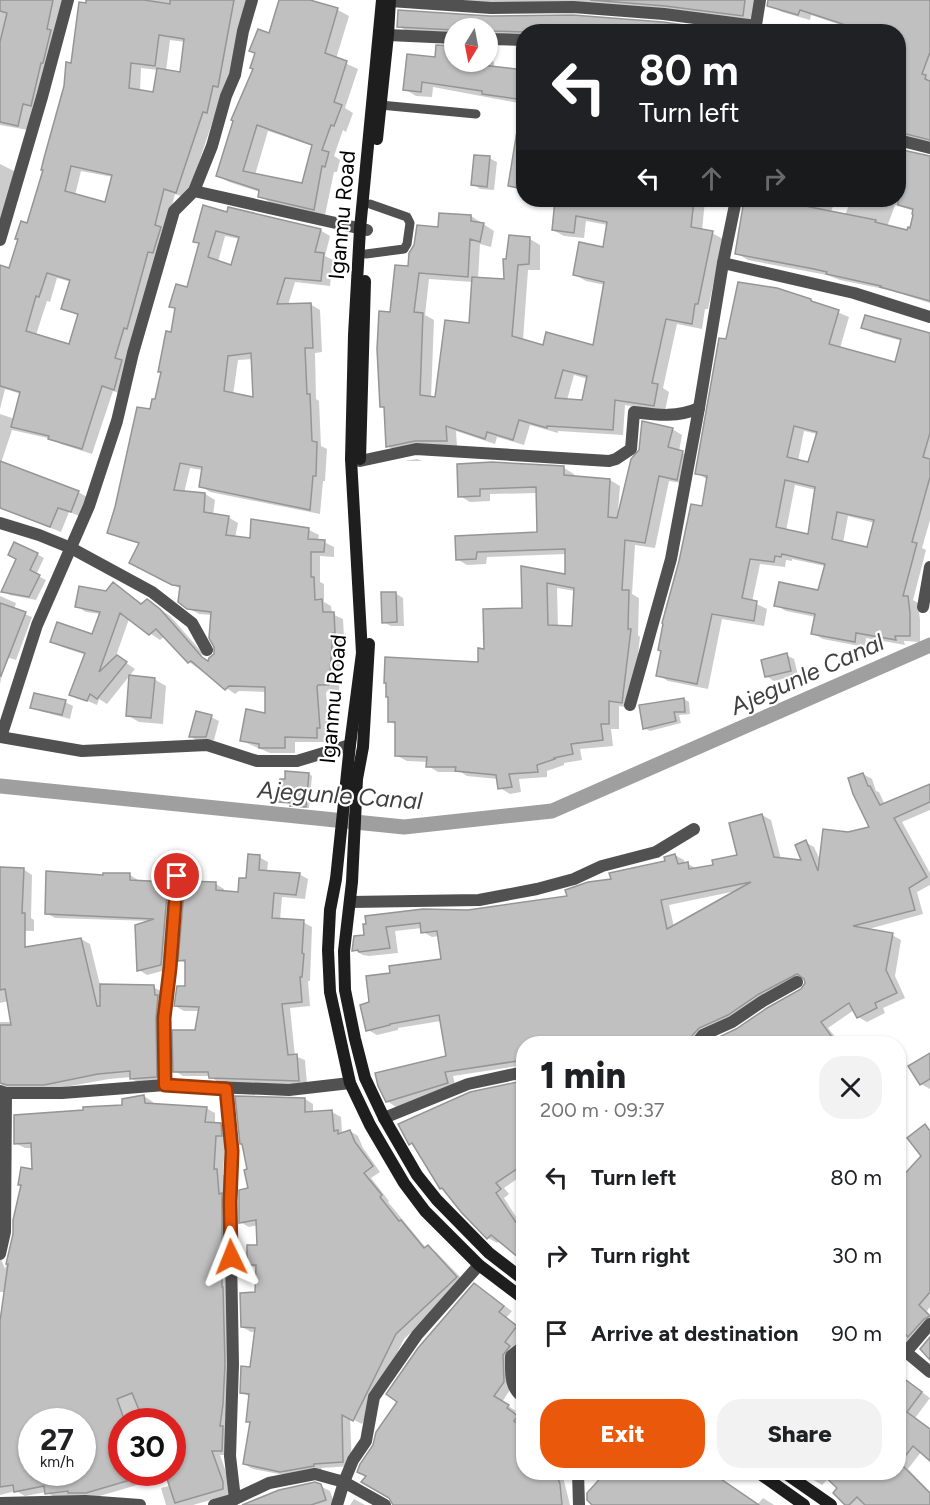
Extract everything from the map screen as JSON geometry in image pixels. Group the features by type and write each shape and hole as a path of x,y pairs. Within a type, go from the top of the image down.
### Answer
{"main road":[{"name":"Iganmu Road","path":"382,0 354,335 355,460 362,653 350,745 352,882 344,951 345,990 365,1078 384,1118 417,1174 437,1200 489,1253 516,1274"},
{"name":"Iganmu Road","path":"390,0 370,204 364,230 366,254 355,460 369,657 363,747 352,775 330,910 328,950 330,992 350,1083 370,1125 404,1183 425,1210 479,1264 516,1293"},
{"path":"769,1480 804,1505"},
{"path":"796,1480 831,1505"}],"street":[{"path":"0,240 68,0"},
{"path":"252,0 235,75 226,96 212,146 194,191 174,211 133,353 117,421 89,506 37,626 1,737 82,751 207,745 257,761 297,761 350,745"},
{"path":"390,0 491,8 585,8 664,14 723,24"},
{"path":"758,24 760,0"},
{"path":"760,24 766,0"},
{"path":"388,35 444,38"},
{"path":"498,39 516,40"},
{"path":"906,142 930,148"},
{"path":"194,191 364,230"},
{"path":"630,705 671,558 735,207"},
{"path":"723,263 854,293 930,317"},
{"path":"355,460 417,449 609,461 631,449 634,412 669,416 699,408"},
{"path":"0,523 71,548 152,592 192,623 207,650"},
{"path":"923,607 930,567"},
{"path":"350,902 478,900 537,889 574,879 602,866 656,852 694,829"},
{"path":"165,1085 164,1018 170,975 177,876"},
{"path":"702,1036 732,1023 763,1001 797,982"},
{"path":"384,1118 468,1084 516,1074"},
{"path":"0,1254 5,1232 3,1092 62,1093 165,1085 289,1090 350,1083"},
{"path":"226,1089 232,1151 230,1202 233,1364 230,1456 235,1499"},
{"path":"337,1505 353,1460 366,1441 374,1397 417,1335 479,1264"},
{"path":"906,1347 930,1324"},
{"path":"516,1352 511,1356 511,1377 516,1393"},
{"path":"906,1354 930,1372"},
{"path":"214,1505 235,1499 268,1483 315,1474 344,1482 385,1505"},
{"path":"578,1480 579,1505"},
{"path":"0,1503 85,1501 140,1505"}],"lane":[{"path":"380,105 476,114"},
{"path":"366,254 404,249 410,223 402,214 370,204"}],"building":[{"path":"0,0 53,0 47,29 51,30 43,63 41,63 31,106 23,104 18,126 0,122 0,42 7,13 0,11"},
{"path":"86,0 144,0 170,4 170,0 234,0 218,87 213,86 207,113 203,112 176,193 164,189 155,225 161,227 153,253 148,252 127,329 124,328 115,358 122,360 114,390 102,386 82,449 48,439 49,436 11,427 20,392 0,386 0,265 9,268 21,221 27,223 64,86 66,62 71,63 79,2 86,3","holes":["159,35 184,39 180,72 157,68 153,92 129,88 131,63 155,66","71,166 112,175 105,202 65,191","47,273 70,280 61,309 78,314 69,344 26,331 36,296 39,297"]},
{"path":"279,0 310,0 338,8 325,53 347,61 334,102 342,105 334,126 331,125 322,150 329,152 325,167 322,166 314,210 258,197 259,190 216,176 233,121 231,120 253,69 250,68 255,53 249,51 258,29 269,33","holes":["257,125 312,145 302,183 243,171"]},
{"path":"590,0 745,0 743,16 665,6"},
{"path":"768,0 930,0 930,52 922,74 926,75 925,79 930,81 930,140 906,134 906,24 843,24 800,10 798,15 767,6"},
{"path":"398,10 490,16 573,15 677,24 516,24 516,32 498,31 498,18 444,18 444,29 397,27"},
{"path":"436,45 444,45 444,72 498,72 498,67 516,69 516,99 422,82 421,92 403,90 407,54 435,57"},
{"path":"516,137 516,188 508,186"},
{"path":"906,151 930,156 930,301 881,286 826,274 827,272 735,254 743,207 810,207 876,220 875,222 907,230 908,227 910,228 913,209 906,207"},
{"path":"474,155 490,156 487,187 471,185"},
{"path":"203,205 227,212 228,207 321,229 315,252 324,253 321,281 285,278 277,304 311,303 313,348 305,348 312,441 317,442 316,476 313,476 310,510 199,487 202,467 180,463 174,490 205,493 204,512 229,516 226,535 250,538 251,519 309,528 308,539 325,540 324,552 311,552 311,577 314,577 315,600 322,599 323,612 334,612 335,633 333,633 329,685 318,685 317,687 320,728 317,728 317,738 285,737 285,748 259,748 259,744 240,741 246,709 265,713 265,687 229,686 225,690 191,661 188,663 156,629 149,635 120,613 99,672 117,655 127,662 97,699 90,694 87,701 69,695 85,653 50,642 57,622 92,634 100,612 75,607 79,586 106,591 113,582 141,604 147,599 160,609 202,657 208,661 214,654 214,647 209,638 211,612 187,609 178,602 180,586 172,585 129,563 139,543 107,533 137,407 150,409 152,399 155,399 166,331 171,332 175,308 169,307 176,284 187,287 199,243 193,242","holes":["216,231 239,237 231,265 208,257","251,353 253,397 224,391 228,356"]},
{"path":"554,207 693,207 691,227 713,231 692,324 666,319 652,383 658,384 654,406 615,400 613,430 547,426 547,428 519,420 513,440 487,432 485,439 446,426 447,441 415,441 386,447 384,407 380,407 377,349 379,311 390,312 395,265 408,266 409,253 414,245 417,225 438,227 439,213 471,215 471,221 484,223 480,242 470,239 468,277 419,273 414,312 423,313 420,395 435,397 445,320 469,323 472,277 504,279 503,259 506,259 509,235 530,237 529,264 518,265 512,336 543,345 546,332 593,345 604,282 573,275 579,242 603,247 607,222 576,216 574,233 552,230","holes":["563,370 587,376 582,400 555,398"]},
{"path":"738,282 777,288 839,310 829,344 895,362 901,339 861,328 865,315 930,333 930,433 923,457 930,459 930,477 912,542 917,543 903,596 908,596 910,636 895,636 896,640 856,633 855,642 811,634 815,614 774,606 779,582 818,590 825,564 782,554 781,557 775,556 774,562 750,559 742,598 757,601 754,621 712,614 697,684 656,676 661,651 658,650 662,623 679,561 691,504 702,506 707,476 695,474 719,338 726,339","holes":["794,426 817,432 808,462 787,457","785,480 815,487 808,534 776,527","837,512 874,520 867,547 832,539"]},
{"path":"642,421 673,428 668,447 683,451 677,480 659,476 645,543 625,540 622,590 629,590 628,629 631,629 622,703 609,701 609,724 601,724 603,740 571,744 573,754 537,765 538,772 509,774 512,787 498,789 496,775 455,771 456,767 426,767 427,757 395,756 395,722 388,722 388,697 386,697 386,683 384,683 385,657 478,662 478,648 484,649 483,609 522,608 521,566 565,574 565,549 477,552 476,559 456,560 455,536 537,532 536,487 480,489 480,496 458,497 457,464 492,462 564,466 564,475 610,479 608,517 617,518 631,459 639,450","holes":["547,583 574,588 572,626 548,625"]},
{"path":"0,461 79,491 71,512 58,508 50,527 0,508"},
{"path":"14,542 38,553 30,570 40,575 29,597 1,592 16,559 8,555"},
{"path":"381,592 396,592 397,622 382,623"},
{"path":"0,603 26,612 1,676 0,676"},
{"path":"787,653 791,671 765,677 761,660"},
{"path":"129,675 155,678 151,718 126,716"},
{"path":"34,693 66,700 62,715 30,708"},
{"path":"684,698 685,712 674,712 676,721 643,729 639,705"},
{"path":"196,711 212,715 206,737 189,737"},
{"path":"285,771 309,773 306,807 290,806 291,803 278,802 280,779 285,779"},
{"path":"863,773 880,805 930,784 930,802 894,818 927,877 909,888 915,910 853,926 893,933 886,970 897,993 875,1003 877,1008 857,1018 849,1003 821,1022 831,1036 721,1036 801,989 805,983 804,979 797,974 759,994 728,1015 699,1028 692,1036 516,1036 516,1061 445,1072 448,1083 386,1102 378,1086 375,1073 446,1056 439,1015 366,1031 360,1005 369,1002 366,976 390,973 389,966 441,959 437,931 421,933 420,923 386,927 390,948 352,951 354,936 364,935 365,916 423,909 468,910 567,896 565,890 588,882 611,879 609,873 665,861 664,857 675,854 678,864 688,862 689,869 713,865 712,860 737,855 729,823 762,814 774,857 801,860 795,845 806,840 818,871 823,829 848,832 869,827 848,778","holes":["751,882 667,929 661,900"]},
{"path":"248,854 260,855 259,870 300,873 296,895 274,893 272,918 304,920 302,953 304,954 302,977 300,977 302,1002 282,1004 288,1055 297,1054 299,1081 209,1078 208,1072 173,1072 172,1030 195,1030 199,1007 174,1006 177,986 185,986 185,960 178,961 185,881 216,882 216,890 238,892 239,878 246,878"},
{"path":"0,867 24,868 22,913 25,913 25,947 81,938 97,1006 100,1006 100,984 154,985 155,995 158,995 157,1077 130,1079 130,1071 98,1074 44,1085 0,1083 0,1025 11,1025 5,989 0,990"},
{"path":"46,871 103,875 103,873 130,873 130,880 168,882 161,965 137,971 135,925 154,919 45,914"},
{"path":"930,1053 930,1079 920,1085 908,1066"},
{"path":"516,1082 516,1169 496,1183 501,1189 496,1193 516,1222 516,1255 491,1235 487,1239 442,1188 440,1189 412,1143 409,1145 398,1124 470,1092"},
{"path":"144,1095 145,1103 207,1107 205,1122 221,1123 222,1136 216,1136 214,1169 217,1169 219,1194 222,1193 225,1364 220,1426 223,1426 222,1451 212,1451 223,1482 223,1489 175,1503 169,1486 186,1486 186,1408 138,1408 132,1393 117,1399 120,1408 108,1408 108,1486 110,1486 86,1493 68,1493 68,1491 45,1494 44,1486 14,1492 13,1485 0,1487 0,1321 8,1264 6,1264 21,1185 18,1185 21,1167 32,1169 31,1143 14,1144 14,1115 122,1105 122,1099"},
{"path":"235,1096 305,1098 305,1112 332,1110 334,1131 338,1130 338,1134 350,1130 355,1142 373,1166 364,1173 382,1195 380,1197 424,1248 428,1245 457,1277 396,1334 353,1421 342,1415 343,1462 314,1464 314,1466 280,1472 243,1464 250,1422 246,1422 249,1394 240,1393 241,1366 250,1367 255,1328 241,1327 240,1293 255,1292 256,1265 247,1265 247,1245 257,1245 256,1220 239,1223 239,1190 248,1188"},
{"path":"925,1124 930,1131 930,1292 919,1305 930,1316 924,1319 908,1337 906,1335 906,1172 921,1156 907,1138"},
{"path":"474,1283 504,1306 499,1312 516,1327 505,1342 510,1346 503,1355 504,1382 494,1396 509,1405 507,1408 516,1415 514,1421 516,1422 516,1480 559,1480 562,1505 393,1505 389,1498 361,1482 366,1476 357,1472 360,1464 373,1445 376,1432 397,1402 386,1394 418,1348"},
{"path":"930,1337 930,1360 920,1349"},
{"path":"906,1380 922,1392 907,1412 930,1429 930,1461 913,1446 906,1455"},
{"path":"906,1469 930,1493 930,1505 865,1505 857,1497 849,1505 845,1505 833,1493 837,1488 828,1480 906,1480"},
{"path":"599,1480 722,1480 759,1505 592,1505 587,1500 587,1493"},
{"path":"315,1482 321,1484 326,1500 311,1505 242,1505 279,1490"}],"waterway":[{"name":"Ajegunle Canal","path":"0,786 404,827 552,811 930,645"}],"route":[{"path":"177,876 169,985 164,1018 165,1085 226,1089 232,1151 231,1257"}]}
